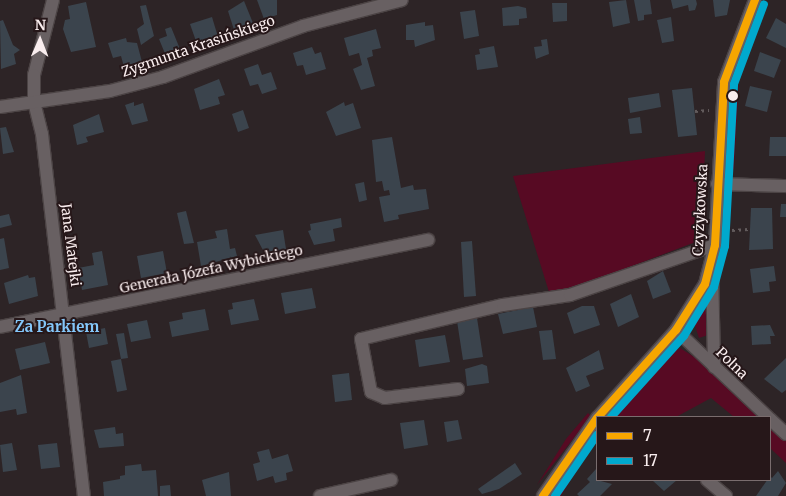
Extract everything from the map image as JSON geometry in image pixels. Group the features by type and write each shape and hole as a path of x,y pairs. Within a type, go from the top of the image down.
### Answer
{"street":[{"name":"Jana Matejki","path":"53,0 34,75 34,102 42,134 65,314 84,496"},
{"name":"Zygmunta Krasińskiego","path":"0,107 34,102 55,102 163,77 303,26 402,0"},
{"name":"Czyżykowska","path":"600,416 676,330 694,306 711,265 715,244 724,82 755,0"},
{"path":"717,184 786,186"},
{"name":"Generała Józefa Wybickiego","path":"0,327 428,240"},
{"path":"458,389 385,398 371,392 361,340 502,305 570,295 715,244"},
{"path":"711,265 715,302 714,367"},
{"name":"Polna","path":"676,330 767,416"},
{"name":"Polna","path":"771,420 786,434"},
{"name":"Czyżykowska","path":"543,496 596,421"},
{"path":"320,496 391,480"},
{"path":"708,481 726,496"}],"path":[{"path":"696,110 713,109"},
{"path":"732,230 749,229"}],"shaded area":[{"path":"739,82 734,169 732,170 732,130"},
{"path":"705,151 701,240 571,289 549,292 513,176"},
{"path":"724,204 729,205 728,249 722,247"},
{"path":"708,293 708,335 699,338 694,323"},
{"path":"680,348 699,360 758,416 733,416 711,398 678,416 609,416 664,356"},
{"path":"588,413 591,416 537,485 566,439"},
{"path":"771,427 786,441 786,463 771,449"},
{"path":"596,430 596,439 561,496 550,496"}],"building":[{"path":"257,0 277,0 277,15 264,19"},
{"path":"626,0 630,23 613,27 609,2"},
{"path":"634,0 650,0 652,14 644,15 644,20 638,21"},
{"path":"671,0 696,0 697,4 695,10 689,11 688,5 673,9"},
{"path":"713,0 730,0 727,15 715,17"},
{"path":"244,1 253,23 234,30 228,11"},
{"path":"86,2 96,47 71,52 63,29 65,20 70,19 68,6"},
{"path":"552,3 567,3 567,21 553,22"},
{"path":"146,5 154,36 141,45 137,29 144,24 140,6"},
{"path":"518,6 526,8 527,18 519,19 519,25 503,26 502,8"},
{"path":"475,10 479,36 464,39 460,12"},
{"path":"212,17 218,37 197,44 190,24"},
{"path":"671,17 674,41 662,43 657,20"},
{"path":"776,18 786,24 786,48 766,38"},
{"path":"3,20 13,45 20,50 14,54 16,64 1,69 0,21"},
{"path":"425,22 425,26 433,25 435,40 415,47 414,40 406,40 406,25"},
{"path":"171,27 180,49 166,56 159,39 167,36 165,29"},
{"path":"376,29 381,48 372,50 373,56 367,58 375,86 361,90 353,69 362,65 359,53 349,56 344,38"},
{"path":"126,38 127,42 137,43 142,62 124,67 121,56 113,58 108,43"},
{"path":"547,39 549,54 536,59 534,47 542,46 541,40"},
{"path":"494,46 498,67 477,70 475,55 480,54 479,49"},
{"path":"312,47 315,54 321,52 326,69 306,75 303,65 297,66 293,53"},
{"path":"760,52 781,60 774,78 754,71"},
{"path":"258,64 262,75 271,72 277,89 262,94 258,84 250,86 244,69"},
{"path":"219,79 225,95 218,97 220,104 200,110 194,89"},
{"path":"750,86 772,91 767,112 745,106"},
{"path":"692,88 697,135 678,137 672,90"},
{"path":"659,93 661,107 630,113 628,98"},
{"path":"134,102 134,106 143,103 148,121 132,125 125,105"},
{"path":"344,102 345,106 353,103 361,128 336,136 326,112"},
{"path":"243,110 249,128 238,132 232,114"},
{"path":"99,114 104,132 86,137 88,142 77,145 73,125"},
{"path":"640,117 642,133 630,134 628,119"},
{"path":"6,127 14,152 3,154 0,128"},
{"path":"392,137 401,188 413,185 414,190 426,189 429,209 398,215 399,219 384,222 379,197 390,195 389,190 384,191 382,181 376,182 372,140"},
{"path":"770,137 786,137 786,156 769,156"},
{"path":"364,182 367,200 359,202 355,184"},
{"path":"781,204 786,204 786,217 780,217"},
{"path":"751,208 772,208 773,249 749,250"},
{"path":"186,211 194,243 184,244 177,213"},
{"path":"9,214 12,225 0,228 0,216"},
{"path":"341,218 342,227 333,229 335,241 314,245 308,231 311,230 310,224"},
{"path":"227,229 230,249 235,248 237,256 201,266 197,242 217,238 215,231"},
{"path":"283,230 286,249 265,254 255,235"},
{"path":"4,238 9,268 0,270 0,239"},
{"path":"472,241 476,296 464,297 461,242"},
{"path":"102,251 108,285 82,290 78,268 94,265 92,253"},
{"path":"163,251 167,273 141,278 137,256"},
{"path":"774,266 776,281 769,282 770,291 753,293 750,269"},
{"path":"663,271 671,292 653,299 647,281"},
{"path":"28,275 29,278 35,277 38,296 9,304 4,283"},
{"path":"312,288 316,308 285,314 281,293"},
{"path":"631,294 639,317 618,327 610,304"},
{"path":"254,299 259,320 231,325 228,310 233,309 232,303"},
{"path":"582,306 594,306 600,325 574,334 567,313"},
{"path":"533,307 537,327 503,334 498,314"},
{"path":"205,309 209,330 172,337 169,322 183,319 182,313"},
{"path":"477,318 483,357 463,360 457,321"},
{"path":"147,320 151,338 131,342 127,324"},
{"path":"770,325 775,336 770,336 771,344 752,345 751,326"},
{"path":"105,328 108,344 89,348 86,332"},
{"path":"552,330 556,359 543,360 539,331"},
{"path":"124,333 128,358 121,359 116,334"},
{"path":"445,335 450,362 419,367 415,340"},
{"path":"45,342 50,363 20,370 15,349"},
{"path":"599,350 604,369 586,376 590,386 576,392 566,368"},
{"path":"786,358 786,390 782,393 764,379"},
{"path":"121,359 127,390 117,392 111,361"},
{"path":"482,364 487,366 489,383 467,386 465,369"},
{"path":"349,373 352,400 335,402 332,375"},
{"path":"21,375 27,413 17,415 16,409 0,412 0,383"},
{"path":"424,420 428,445 404,449 400,423"},
{"path":"458,420 462,439 447,442 444,422"},
{"path":"115,427 116,434 123,433 124,446 99,448 94,430"},
{"path":"12,443 17,470 3,472 0,445"},
{"path":"57,443 60,467 41,469 38,445"},
{"path":"269,449 272,459 288,454 293,471 286,473 287,480 275,483 273,476 257,481 253,464 260,462 257,452"},
{"path":"515,463 522,474 499,489 482,494 478,489"},
{"path":"141,464 142,471 156,470 158,496 104,496 103,482 120,479 120,476 125,475 125,466"},
{"path":"596,469 596,481 612,484 600,496 579,496 577,494 590,482 587,479"},
{"path":"778,471 786,483 778,496 756,496 766,481 771,481"},
{"path":"229,472 231,496 206,496 202,480"},
{"path":"653,481 676,481 664,491"},
{"path":"170,485 171,496 160,496 160,486"}],"transit line":[{"name":"7","path":"599,416 676,330 705,284 715,245 724,82 755,0"},
{"name":"17","path":"612,416 684,336 714,287 725,246 734,84 764,4"},
{"name":"7","path":"543,496 596,419"},
{"name":"17","path":"555,496 596,436"}],"district":[{"name":"Za Parkiem","path":"57,327"}]}
